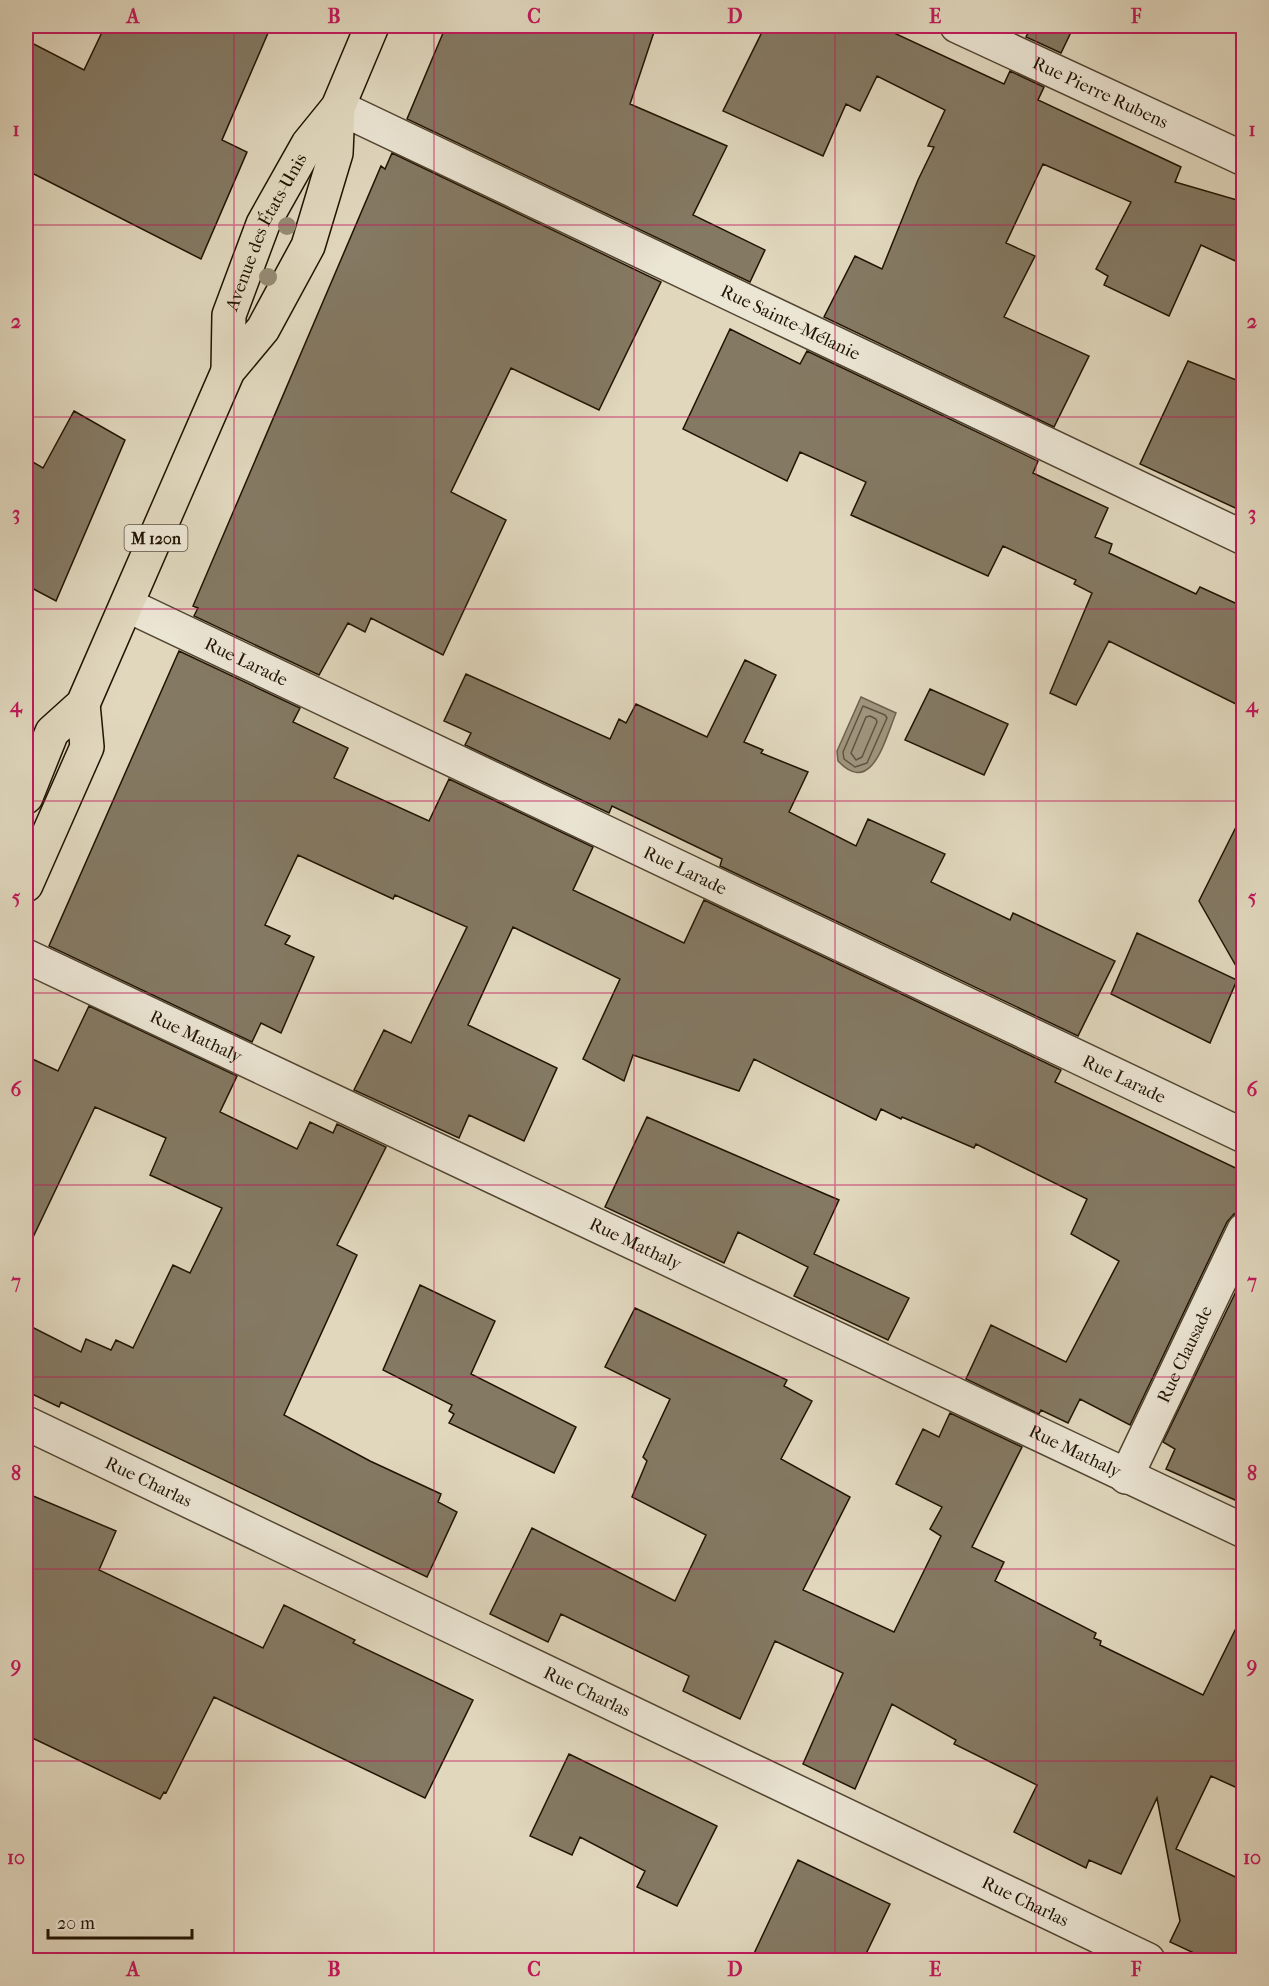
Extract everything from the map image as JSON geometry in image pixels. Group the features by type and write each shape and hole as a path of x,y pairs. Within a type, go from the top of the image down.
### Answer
{"main road":[{"name":"Avenue des États-Unis","path":"228,371 230,315 263,224 308,144 338,107 372,26"},
{"name":"Avenue des États-Unis","path":"26,796 52,732 83,704 228,371 263,328 308,246 336,153 338,107"},
{"name":"Avenue des États-Unis","path":"26,885 87,747 83,704"}],"street":[{"name":"Rue Pierre Rubens","path":"957,26 1244,159"},
{"name":"Rue Sainte-Mélanie","path":"338,107 1244,538"},
{"name":"Rue Larade","path":"127,605 1244,1136"},
{"name":"Rue Mathaly","path":"26,956 1244,1532"},
{"name":"Rue Clausade","path":"1126,1477 1244,1230"},
{"name":"Rue Charlas","path":"26,1423 1148,1960"}],"water":[{"path":"861,697 896,713 876,760 860,772 850,770 838,761 837,751"}],"building":[{"path":"105,26 271,26 222,140 247,152 201,259 26,170 26,40 84,70"},
{"path":"446,26 656,26 630,104 727,146 693,215 765,250 750,282 407,119"},
{"path":"765,26 879,26 1004,84 1010,71 1044,87 1038,100 1181,167 1175,182 1244,202 1244,265 1201,245 1169,316 1104,285 1108,276 1096,269 1131,202 1043,164 1006,243 1035,256 1004,317 1089,356 1054,427 824,317 855,256 882,269 934,147 928,146 945,110 877,76 860,111 846,104 823,156 723,111"},
{"path":"1032,26 1074,26 1061,53 1026,37"},
{"path":"392,153 661,282 599,410 511,368 451,492 506,520 443,655 371,618 365,632 348,623 319,675 194,616 198,608 193,606 381,166 385,169"},
{"path":"730,329 800,364 807,351 1038,461 1033,473 1108,508 1095,537 1112,544 1109,553 1196,594 1200,587 1244,607 1244,708 1109,641 1076,705 1050,693 1092,593 1074,584 1076,580 1003,546 988,576 851,515 866,482 800,452 787,481 683,429"},
{"path":"1188,361 1244,383 1244,512 1140,464"},
{"path":"74,411 125,440 56,601 26,585 26,458 43,468"},
{"path":"179,651 300,708 293,722 348,748 334,778 429,821 449,779 593,847 573,890 684,943 704,900 1061,1070 1055,1082 1244,1172 1244,1211 1234,1214 1227,1222 1130,1425 1080,1399 1068,1423 1041,1410 1039,1414 966,1379 991,1325 1066,1362 1119,1261 1071,1234 1087,1199 976,1144 974,1148 881,1109 876,1120 754,1059 739,1091 633,1055 624,1081 583,1059 620,979 513,927 468,1025 557,1068 524,1141 469,1115 459,1138 354,1090 384,1030 411,1043 467,927 395,895 393,899 298,855 265,925 290,936 285,944 314,957 281,1033 261,1023 252,1042 49,946"},
{"path":"745,660 776,675 744,742 763,750 761,753 808,772 789,812 856,846 868,819 945,854 931,882 1010,920 1013,913 1115,961 1078,1036 720,866 722,859 612,806 609,813 465,745 471,733 444,721 466,674 610,739 619,719 626,723 636,704 707,737"},
{"path":"930,689 1008,724 984,775 905,740"},
{"path":"1244,811 1244,980 1199,901"},
{"path":"1137,933 1237,980 1210,1043 1111,994"},
{"path":"89,1006 237,1076 220,1112 297,1149 310,1122 333,1133 337,1124 386,1147 337,1245 357,1255 284,1415 370,1461 441,1494 438,1502 457,1512 427,1577 61,1402 59,1407 26,1391 26,1324 81,1352 86,1339 111,1350 116,1340 133,1348 173,1265 190,1273 222,1208 150,1175 166,1138 95,1107 26,1252 26,1056 58,1071"},
{"path":"647,1117 839,1200 814,1254 909,1298 888,1340 794,1296 808,1267 738,1232 724,1263 605,1207"},
{"path":"1244,1275 1244,1504 1166,1469 1175,1449 1163,1442"},
{"path":"420,1285 495,1321 471,1374 576,1427 554,1473 449,1423 454,1414 449,1411 452,1405 383,1370"},
{"path":"635,1308 787,1380 784,1386 812,1401 781,1459 850,1497 803,1590 894,1632 941,1536 930,1529 942,1507 896,1484 923,1429 939,1437 950,1413 1022,1447 972,1547 1004,1562 995,1581 1096,1633 1094,1638 1101,1641 1100,1645 1203,1695 1244,1612 1244,1791 1211,1776 1176,1849 1244,1881 1244,1960 1209,1960 1170,1942 1180,1921 1157,1798 1121,1874 1089,1860 1086,1868 1014,1832 1037,1785 954,1744 956,1740 892,1704 855,1789 803,1764 843,1673 775,1641 740,1719 683,1691 689,1676 561,1614 548,1642 490,1614 532,1528 675,1601 706,1535 632,1497 647,1461 643,1457 670,1399 605,1367"},
{"path":"26,1493 116,1531 99,1570 263,1648 284,1605 355,1640 353,1643 473,1700 425,1798 214,1697 166,1793 164,1792 160,1799 26,1735"},
{"path":"569,1754 717,1826 677,1906 637,1887 645,1871 580,1837 572,1855 530,1836"},
{"path":"798,1860 890,1904 863,1960 751,1960"}]}
